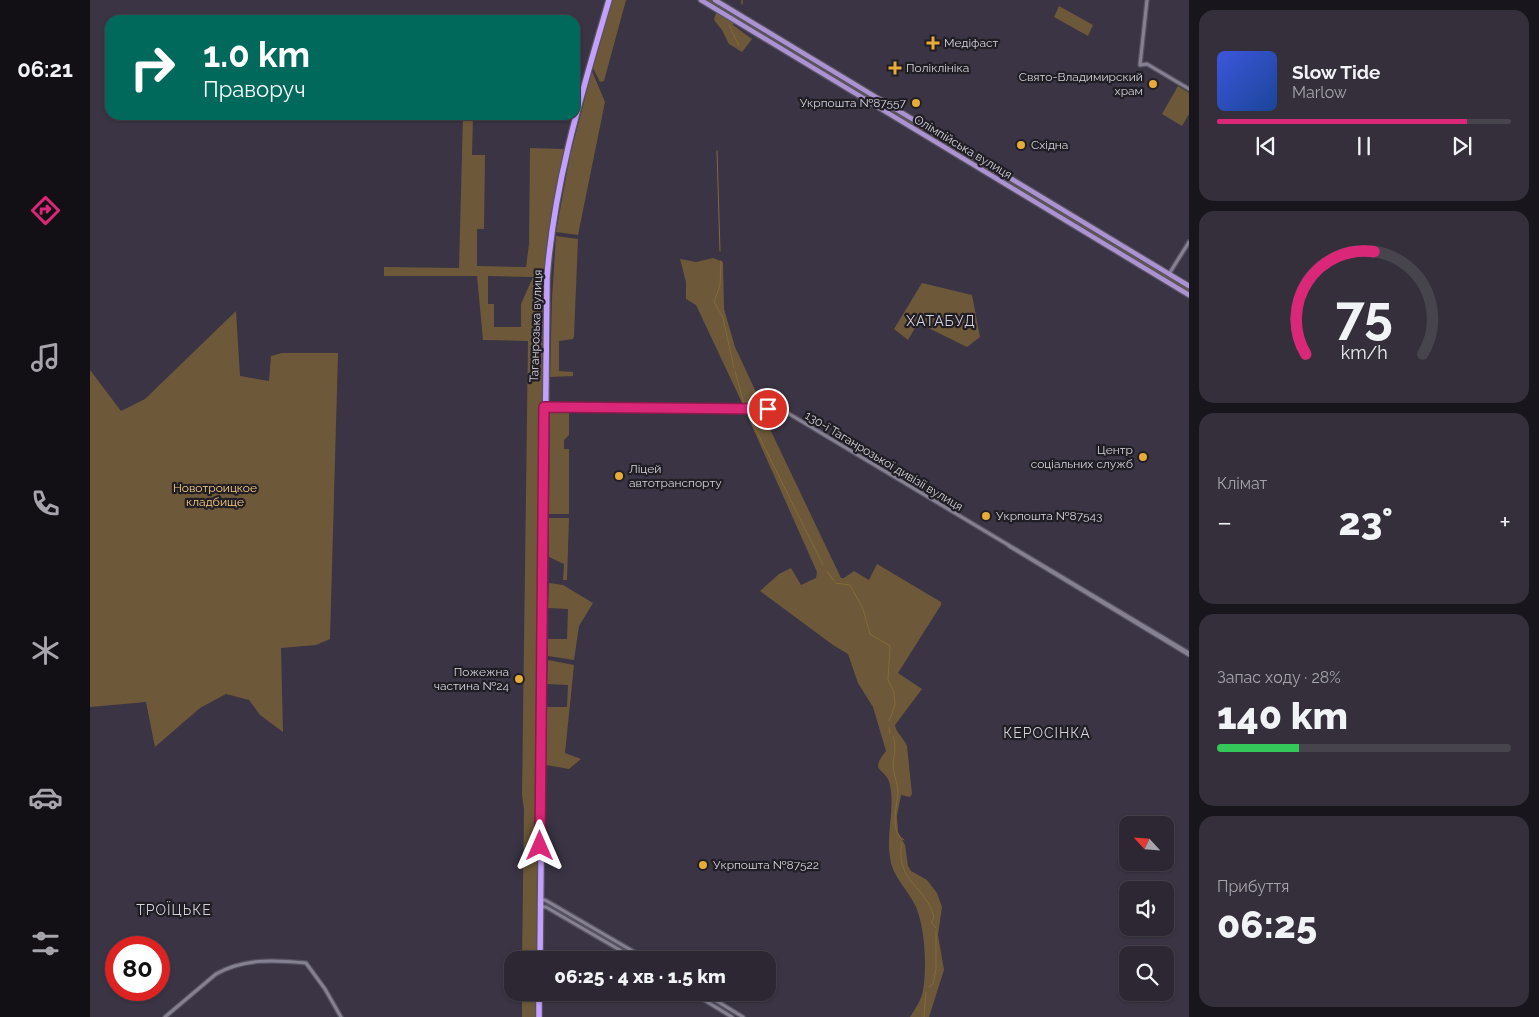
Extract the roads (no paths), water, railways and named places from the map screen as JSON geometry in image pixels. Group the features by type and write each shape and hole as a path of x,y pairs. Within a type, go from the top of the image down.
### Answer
{"highway":[{"name":"Таганрозька вулиця","path":"580,100 608,0"},
{"name":"Таганрозька вулиця","path":"540,951 544,407 547,278 555,205 565,154 574,120"},
{"path":"539,1001 539,1017"}],"main road":[{"name":"Олімпійська вулиця","path":"701,0 1189,295"},
{"name":"Олімпійська вулиця","path":"715,0 1189,286"},
{"path":"829,77 832,71"},
{"path":"1030,199 1035,193"},
{"path":"1166,281 1170,274"}],"street":[{"path":"1147,0 1140,65 1147,64 1189,89"},
{"path":"1170,274 1189,242"},
{"name":"130-ї Таганрозької дивізії вулиця","path":"544,407 781,409 1189,654"},
{"path":"540,900 545,900 633,951"},
{"path":"540,907 546,907 622,951"},
{"path":"165,1017 224,969 242,963 262,961 306,963 325,989 341,1017"},
{"path":"706,1001 732,1017"},
{"path":"717,1001 743,1017"},
{"path":"722,1011 725,1006"}],"waterway":[{"path":"729,25 739,46"},
{"path":"717,151 720,251"},
{"path":"721,261 720,285 714,302 723,318 734,368"},
{"path":"735,371 744,404"},
{"path":"747,412 823,565"},
{"path":"827,571 834,581"},
{"path":"835,583 850,585 863,609 870,634 890,646 888,680 894,692 895,705 889,721"},
{"path":"889,727 890,734"},
{"path":"893,737 895,746 893,767 898,791 895,824 896,831 904,840"},
{"path":"902,843 901,856 903,866 907,875 931,907 934,918 931,922 936,928"},
{"path":"929,987 933,984 936,969 936,931"},
{"path":"924,1017 926,992"}],"place":[{"name":"Медіфаст","path":"933,43"},
{"name":"Поліклініка","path":"895,68"},
{"name":"Свято-Владимирский храм","path":"1153,84"},
{"name":"Укрпошта №87557","path":"916,103"},
{"name":"Східна","path":"1021,145"},
{"name":"Центр соціальних служб","path":"1143,457"},
{"name":"Ліцей автотранспорту","path":"619,476"},
{"name":"Укрпошта №87543","path":"986,516"},
{"name":"Пожежна частина №24","path":"519,679"},
{"name":"Укрпошта №87522","path":"703,865"}],"district":[{"name":"ХАТАБУД","path":"941,321"},
{"name":"КЕРОСІНКА","path":"1047,733"},
{"name":"ТРОЇЦЬКЕ","path":"174,910"}],"park label":[{"name":"Новотроицкое кладбище","path":"215,495"}]}
